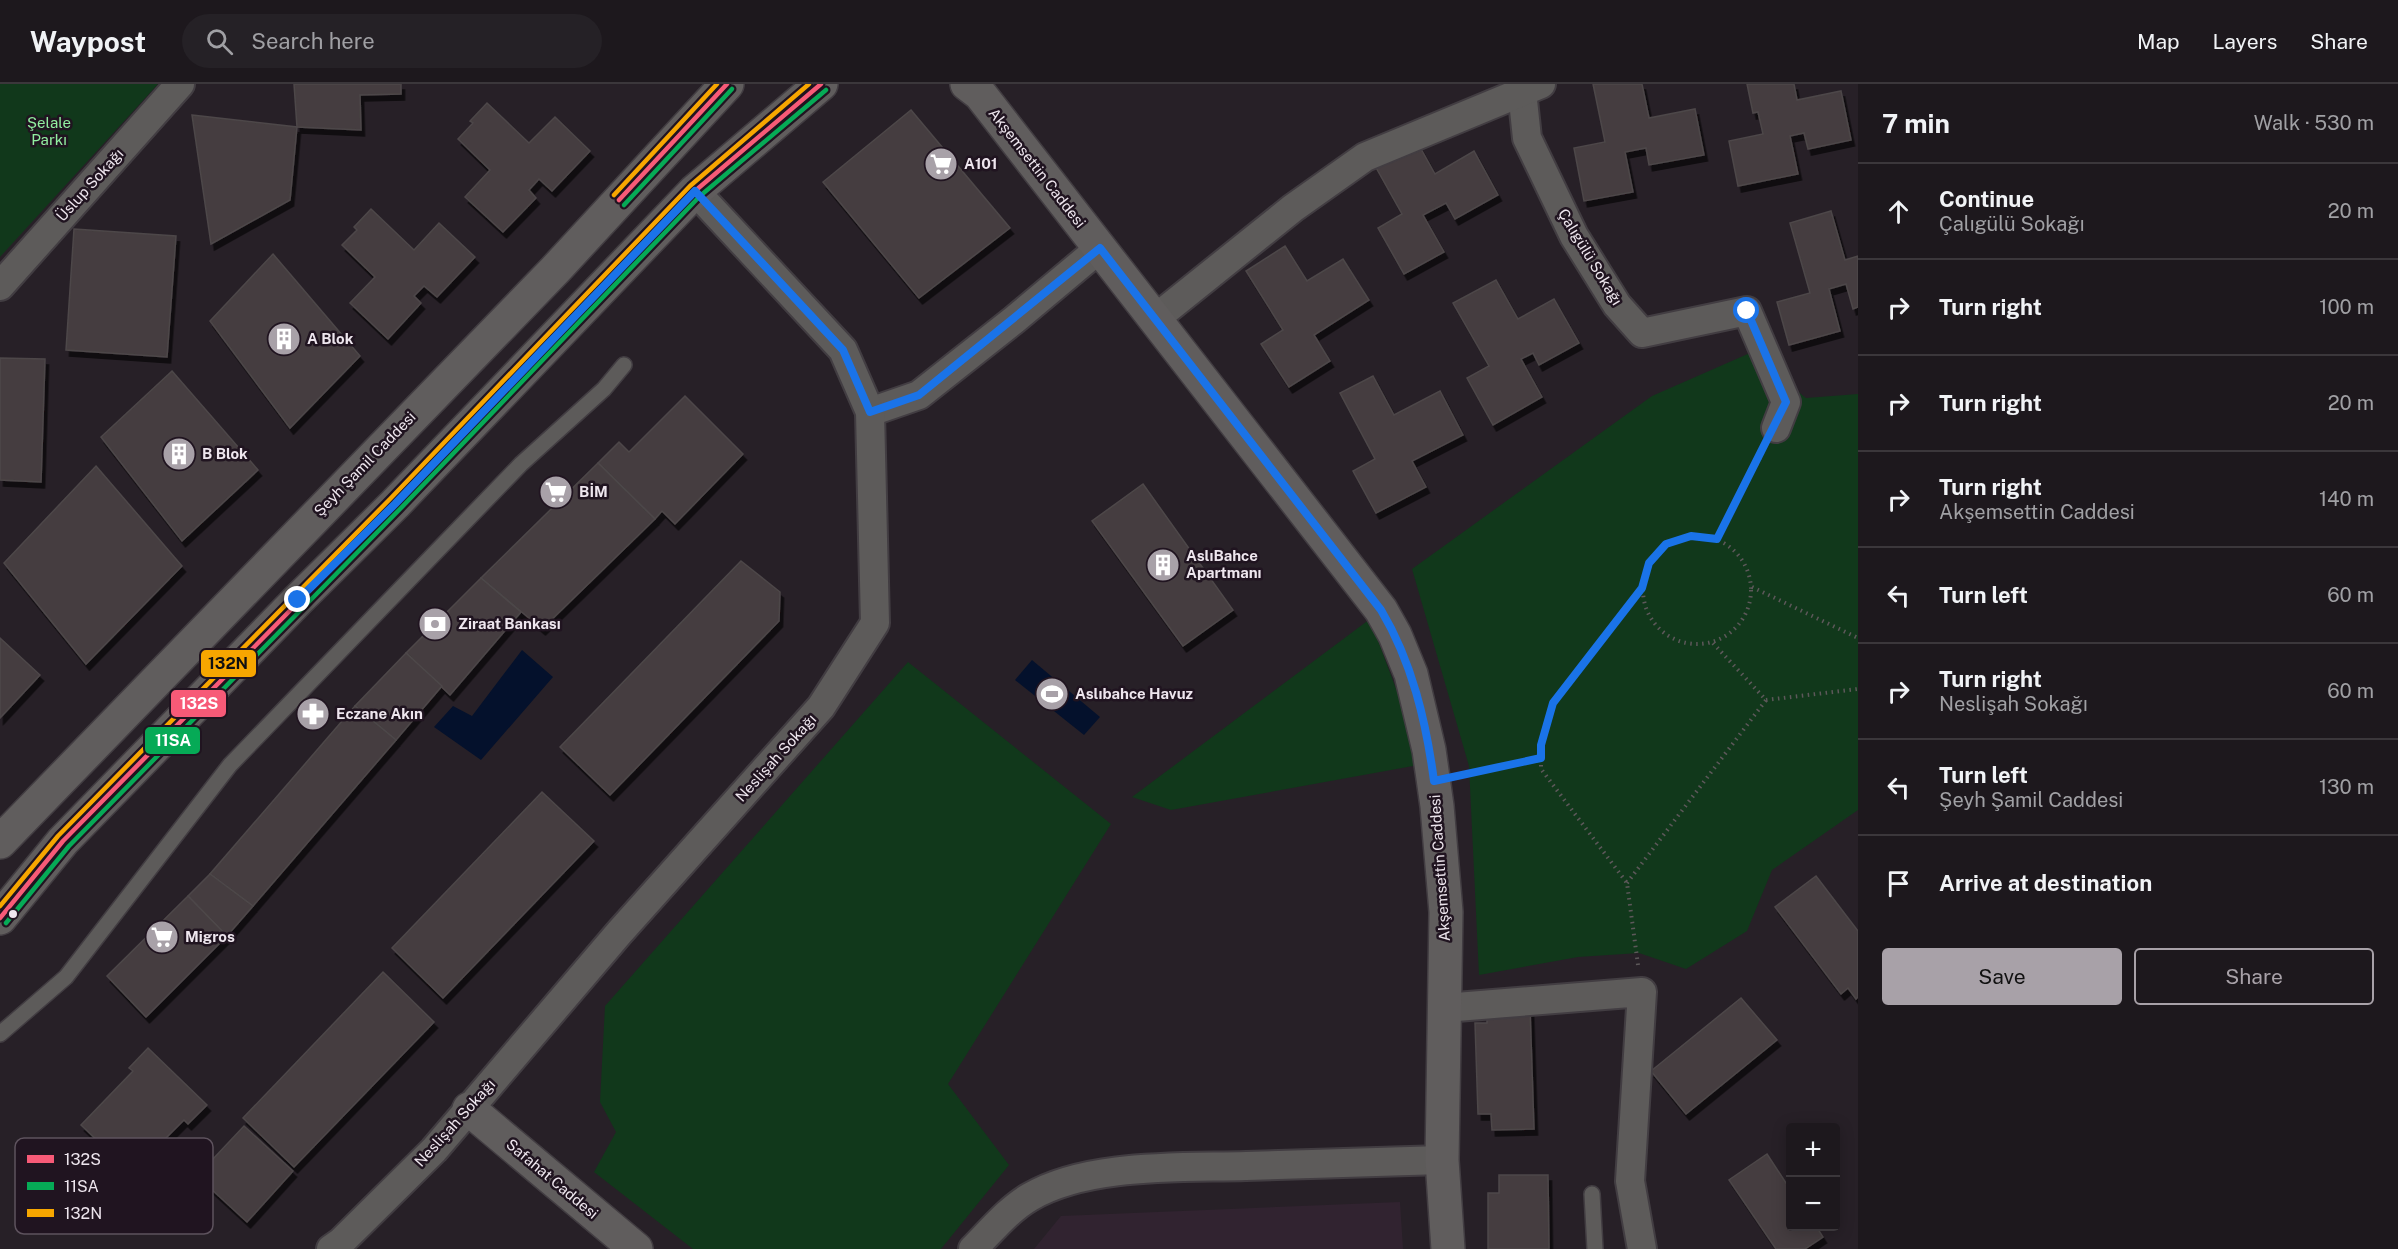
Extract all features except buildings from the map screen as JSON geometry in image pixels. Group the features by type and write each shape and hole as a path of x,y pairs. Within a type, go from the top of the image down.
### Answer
{"street":[{"name":"Üslup Sokağı","path":"0,286 180,84"},
{"name":"Şeyh Şamil Caddesi","path":"0,842 555,270 727,84"},
{"path":"0,918 63,841 395,504 695,191 821,84"},
{"name":"Akşemsettin Caddesi","path":"975,87 1386,618 1411,674 1434,781 1446,912 1442,1160 1448,1249"},
{"name":"Çalıgülü Sokağı","path":"1156,318 1293,208 1365,157 1532,88 1527,138 1574,236 1617,305 1642,333 1747,311 1786,402 1776,428"},
{"name":"Neslişah Sokağı","path":"331,1249 434,1150 619,933 821,708 875,624 870,412 843,350 695,191"},
{"path":"870,412 919,395 1100,248"},
{"path":"1444,1008 1642,992 1629,1181 1642,1249"},
{"name":"Safahat Caddesi","path":"469,1109 636,1249"},
{"path":"973,1249 1003,1218 1031,1197 1065,1183 1102,1174 1173,1168 1442,1160"}],"lane":[{"path":"0,1034 66,977 230,765 521,464 604,389 624,365"},
{"path":"1592,1194 1595,1249"}],"path":[{"path":"1717,539 1776,428"},
{"path":"1642,588 1645,609 1656,626 1672,638 1692,644 1712,642 1734,630 1748,611 1752,587 1747,567 1734,550 1717,539 1691,536 1666,544 1649,563 1642,588 1553,703 1541,745 1541,769 1626,884 1642,992"},
{"path":"1752,587 1858,638"},
{"path":"1712,642 1766,700"},
{"path":"1626,884 1766,700 1858,689"},
{"path":"1434,781 1541,758"}],"shaded area":[{"path":"1400,1202 1403,1249 1034,1249 1061,1216"}],"green space":[{"name":"Şelale Parkı","path":"0,84 158,84 0,257"},
{"path":"1750,353 1806,398 1858,394 1858,810 1772,870 1747,931 1686,969 1639,953 1578,957 1479,975 1469,766 1412,569 1652,396"},
{"path":"1370,619 1424,764 1171,810 1132,797"},
{"path":"908,662 1111,824 948,1084 1009,1165 941,1249 693,1249 594,1172 616,1132 600,1102 605,1006"}],"water":[{"path":"522,650 553,677 481,760 434,727 453,706 472,716"},
{"name":"Aslıbahce Havuz","path":"1032,660 1100,717 1084,735 1015,680"}],"transit line":[{"name":"132N","path":"614,195 717,84"},
{"name":"132S","path":"619,200 727,84"},
{"name":"132N","path":"0,906 58,836 390,499 690,186 809,84"},
{"name":"132S","path":"0,918 63,841 395,504 695,191 821,84"},
{"name":"11SA","path":"624,205 732,89"},
{"name":"11SA","path":"6,923 69,846 400,509 700,196 826,90"}],"place":[{"name":"A101","path":"941,164"},
{"name":"A Blok","path":"284,339"},
{"name":"B Blok","path":"179,454"},
{"name":"BİM","path":"556,492"},
{"name":"AslıBahce Apartmanı","path":"1163,565"},
{"name":"Ziraat Bankası","path":"435,624"},
{"name":"Aslıbahce Havuz","path":"1052,694"},
{"name":"Eczane Akın","path":"313,714"},
{"name":"Migros","path":"162,937"}],"route":[{"path":"298,600 395,504 695,191 843,350 870,412 919,395 1100,248 1381,610 1395,635 1411,674 1434,781 1541,758 1541,745 1553,703 1642,588 1649,563 1666,544 1691,536 1717,539 1776,428 1786,402 1747,311"}]}
